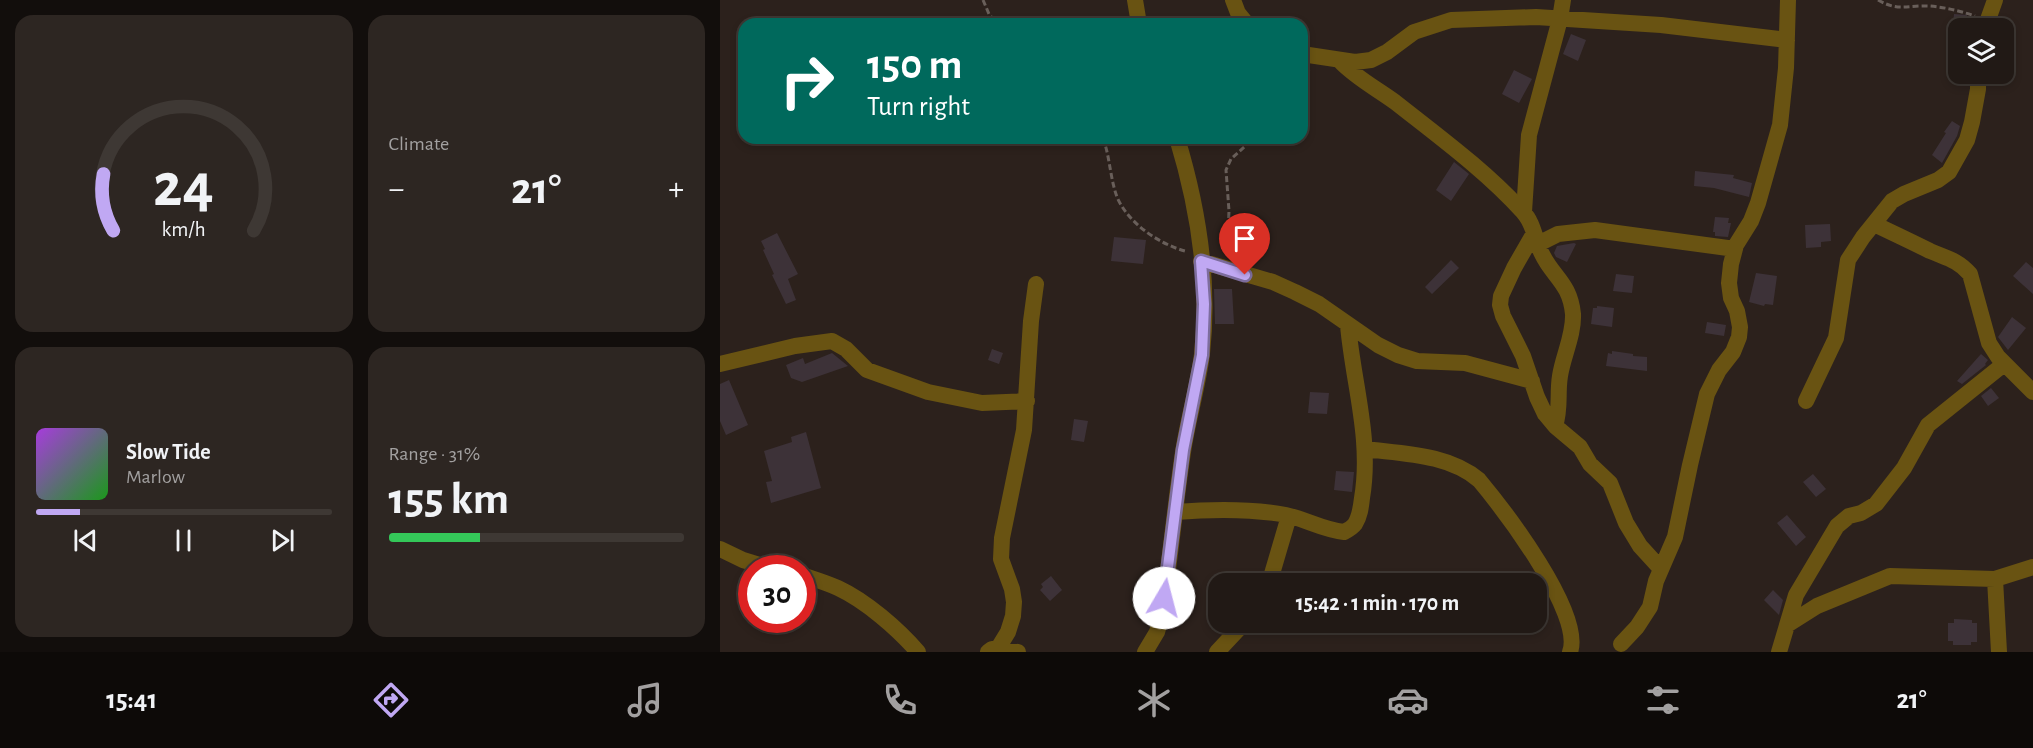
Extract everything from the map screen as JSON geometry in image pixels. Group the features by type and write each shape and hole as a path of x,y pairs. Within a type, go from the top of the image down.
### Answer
{"street":[{"path":"1135,0 1138,18"},
{"path":"1233,0 1242,18"},
{"path":"1524,212 1529,135 1563,0"},
{"path":"1621,644 1646,614 1661,569 1675,537 1685,483 1707,394 1719,370 1733,352 1739,337 1740,327 1729,283 1735,249 1751,221 1773,152 1784,96 1788,0"},
{"path":"1988,18 1995,0"},
{"path":"1308,54 1340,61 1371,60 1387,52 1414,32 1451,20 1536,17 1661,25 1787,40"},
{"path":"1340,61 1360,79 1392,100 1459,153 1524,212 1542,255 1566,288 1571,303 1573,317 1560,373 1558,389 1560,412 1556,426"},
{"path":"1806,401 1836,338 1848,260 1892,201 1938,180 1949,172 1967,140 1978,84"},
{"path":"1145,652 1157,632 1162,614 1187,428 1202,355 1204,304 1201,258 1186,169 1178,144"},
{"path":"1875,224 1935,253 1951,258 1965,268 1970,274 1989,343 2004,363 2033,392"},
{"path":"1661,569 1641,546 1626,523 1610,483 1590,464 1580,447 1556,426 1541,407 1523,356 1500,305 1501,296 1508,280 1536,238 1595,230 1735,249"},
{"path":"1201,258 1226,269 1273,282 1295,292 1319,304 1378,345 1417,361 1465,363 1532,381"},
{"path":"992,651 1008,632 1013,616 1012,589 1001,560 1002,538 1006,512 1020,460 1036,284"},
{"path":"1175,512 1216,509 1251,510 1289,516 1339,532 1351,528 1359,516 1363,493 1365,448 1348,325"},
{"path":"720,364 795,346 832,341 846,349 867,370 928,392 982,403 1027,400"},
{"path":"1779,652 1803,581 1837,526 1849,516 1861,513 1876,504 1904,468 1928,425 2004,363"},
{"path":"1365,448 1450,463 1469,472 1479,480 1536,558 1557,593 1567,618 1572,647 1570,652"},
{"path":"1272,573 1289,516"},
{"path":"720,549 738,558"},
{"path":"1787,625 1817,606 1890,576 1995,579 2033,567"},
{"path":"1995,579 1999,652"},
{"path":"816,580 839,588 869,608 908,640 918,652"},
{"path":"1217,652 1235,633"},
{"path":"992,651 1018,652"}],"path":[{"path":"983,0 992,18"},
{"path":"1878,0 1893,7 1940,7 1958,10 1974,18"},
{"path":"1105,144 1118,197 1126,210 1140,226 1156,238 1173,248 1201,258"},
{"path":"1226,269 1229,211 1226,170 1231,159 1247,144"}],"building":[{"path":"1954,14 1967,15 1967,18 1954,18"},
{"path":"1571,34 1586,40 1578,61 1563,54"},
{"path":"1514,70 1532,79 1519,103 1502,94"},
{"path":"1952,121 1960,126 1942,163 1932,155"},
{"path":"1454,162 1469,174 1451,201 1436,190"},
{"path":"1695,171 1734,175 1733,178 1752,183 1749,197 1714,188 1694,186"},
{"path":"1715,217 1729,218 1728,223 1731,223 1728,237 1715,236 1713,232"},
{"path":"1830,224 1831,241 1821,242 1821,247 1806,248 1805,225"},
{"path":"777,233 798,274 788,279 796,300 786,304 772,275 774,274 761,241"},
{"path":"1114,237 1146,240 1143,264 1111,261"},
{"path":"1576,244 1567,262 1556,257 1554,253 1557,246"},
{"path":"1451,260 1459,268 1432,294 1425,287"},
{"path":"2026,262 2033,268 2033,294 2013,276"},
{"path":"1756,273 1777,276 1773,305 1765,304 1764,306 1749,302"},
{"path":"1616,274 1634,276 1632,293 1613,291"},
{"path":"1214,289 1232,289 1234,324 1215,324"},
{"path":"1597,306 1614,308 1612,327 1591,324 1593,308"},
{"path":"2012,317 2026,328 2008,350 1998,337"},
{"path":"1707,322 1726,325 1724,336 1705,333"},
{"path":"992,349 1003,353 999,364 988,360"},
{"path":"1612,351 1647,357 1647,371 1606,366 1608,353 1612,354"},
{"path":"832,353 848,366 802,382 791,378 786,365 803,358 805,364"},
{"path":"1981,354 1988,360 1986,365 1962,384 1957,381"},
{"path":"729,380 748,425 726,435 720,421 720,384"},
{"path":"1991,388 1999,398 1988,406 1981,396"},
{"path":"1310,392 1329,393 1327,414 1308,413"},
{"path":"1074,419 1088,421 1084,442 1071,440"},
{"path":"806,432 821,488 771,503 766,482 772,481 764,451 792,442 791,437"},
{"path":"1336,471 1354,472 1352,492 1334,490"},
{"path":"1813,474 1826,489 1816,497 1803,482"},
{"path":"1787,515 1806,537 1796,546 1777,523"},
{"path":"1051,576 1062,590 1050,601 1040,590 1043,587 1041,584"},
{"path":"1773,590 1783,600 1779,615 1764,600"},
{"path":"1954,619 1972,620 1972,623 1977,623 1977,642 1971,642 1971,645 1953,645 1953,641 1948,641 1948,623 1954,623"}],"route":[{"path":"1164,598 1183,450 1202,355 1204,304 1201,261 1245,275"}]}
